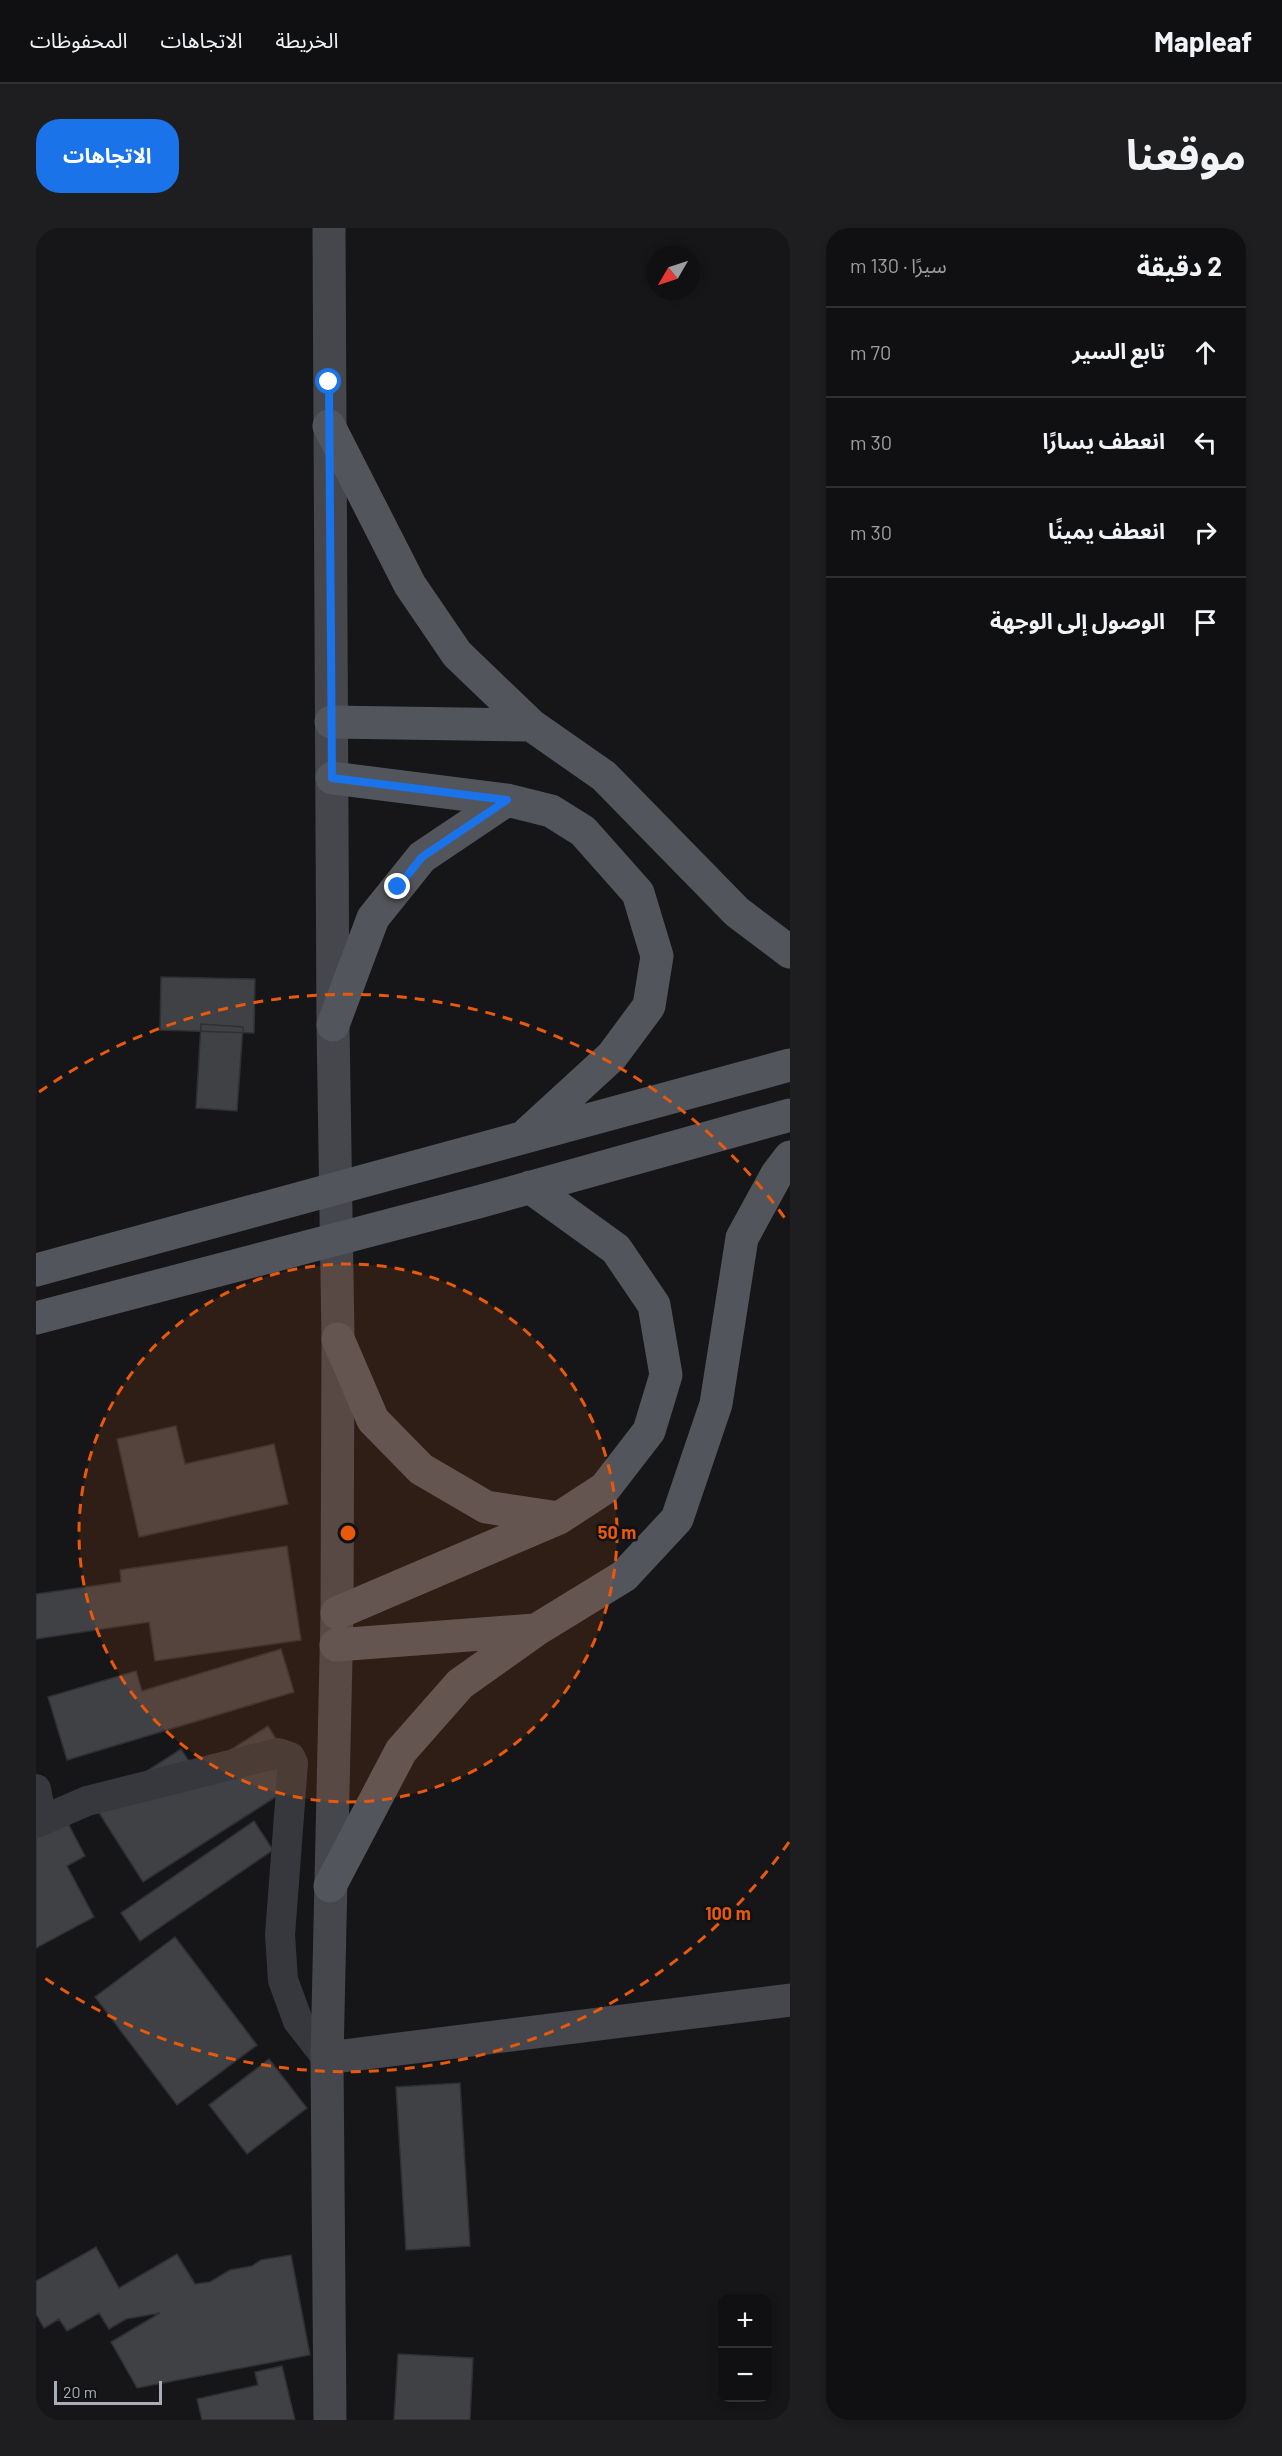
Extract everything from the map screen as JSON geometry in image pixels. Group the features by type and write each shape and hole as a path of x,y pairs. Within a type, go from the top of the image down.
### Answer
{"main road":[{"path":"329,426 410,585 457,654 531,725 604,776 737,912 790,952"},
{"path":"331,722 531,725"},
{"path":"332,778 507,800 551,811 583,831 638,892 657,956 649,1006 612,1056 525,1136"},
{"path":"333,1025 373,918 422,857 507,800"},
{"path":"36,1270 790,1065"},
{"path":"36,1318 530,1187 790,1115"},
{"path":"330,1886 401,1751 460,1684 536,1630 624,1576 677,1519 716,1404 742,1238 777,1174 790,1157"},
{"path":"337,1613 559,1518 605,1488 649,1431 666,1375 654,1305 616,1249 530,1187"},
{"path":"338,1339 373,1420 421,1469 486,1507 559,1518"},
{"path":"336,1645 536,1630"}],"street":[{"path":"329,228 333,1025 338,1339 337,1613 327,2058 330,2420"},
{"path":"36,1789 39,1821 87,1801 177,1778 278,1753 290,1757 293,1763 280,1935 283,1980 298,2021 327,2058"},
{"path":"327,2058 790,2000"}],"building":[{"path":"161,977 255,979 254,1033 160,1030"},
{"path":"201,1024 243,1027 237,1111 196,1108"},
{"path":"176,1426 185,1464 274,1444 288,1504 139,1537 117,1439"},
{"path":"287,1546 301,1640 155,1661 149,1622 36,1639 36,1594 121,1582 120,1570"},
{"path":"281,1649 294,1692 67,1760 48,1697 136,1671 142,1691"},
{"path":"268,1726 302,1780 143,1882 94,1805 181,1749 196,1772"},
{"path":"59,1806 85,1856 67,1866 94,1917 36,1948 36,1818"},
{"path":"254,1821 273,1850 140,1941 121,1913"},
{"path":"175,1937 257,2045 177,2105 95,1997"},
{"path":"269,2059 307,2108 247,2154 209,2105"},
{"path":"460,2083 470,2246 406,2250 396,2087"},
{"path":"96,2247 119,2288 177,2254 195,2284 210,2282 230,2270 252,2266 261,2260 291,2255 310,2355 137,2388 111,2342 160,2313 126,2319 109,2329 99,2313 67,2331 59,2319 44,2328 36,2314 36,2281"},
{"path":"398,2354 473,2358 470,2420 394,2420"},
{"path":"282,2366 295,2420 202,2420 197,2399 258,2385 255,2372"}],"route":[{"path":"329,382 332,778 507,800 422,857 398,887"}]}
